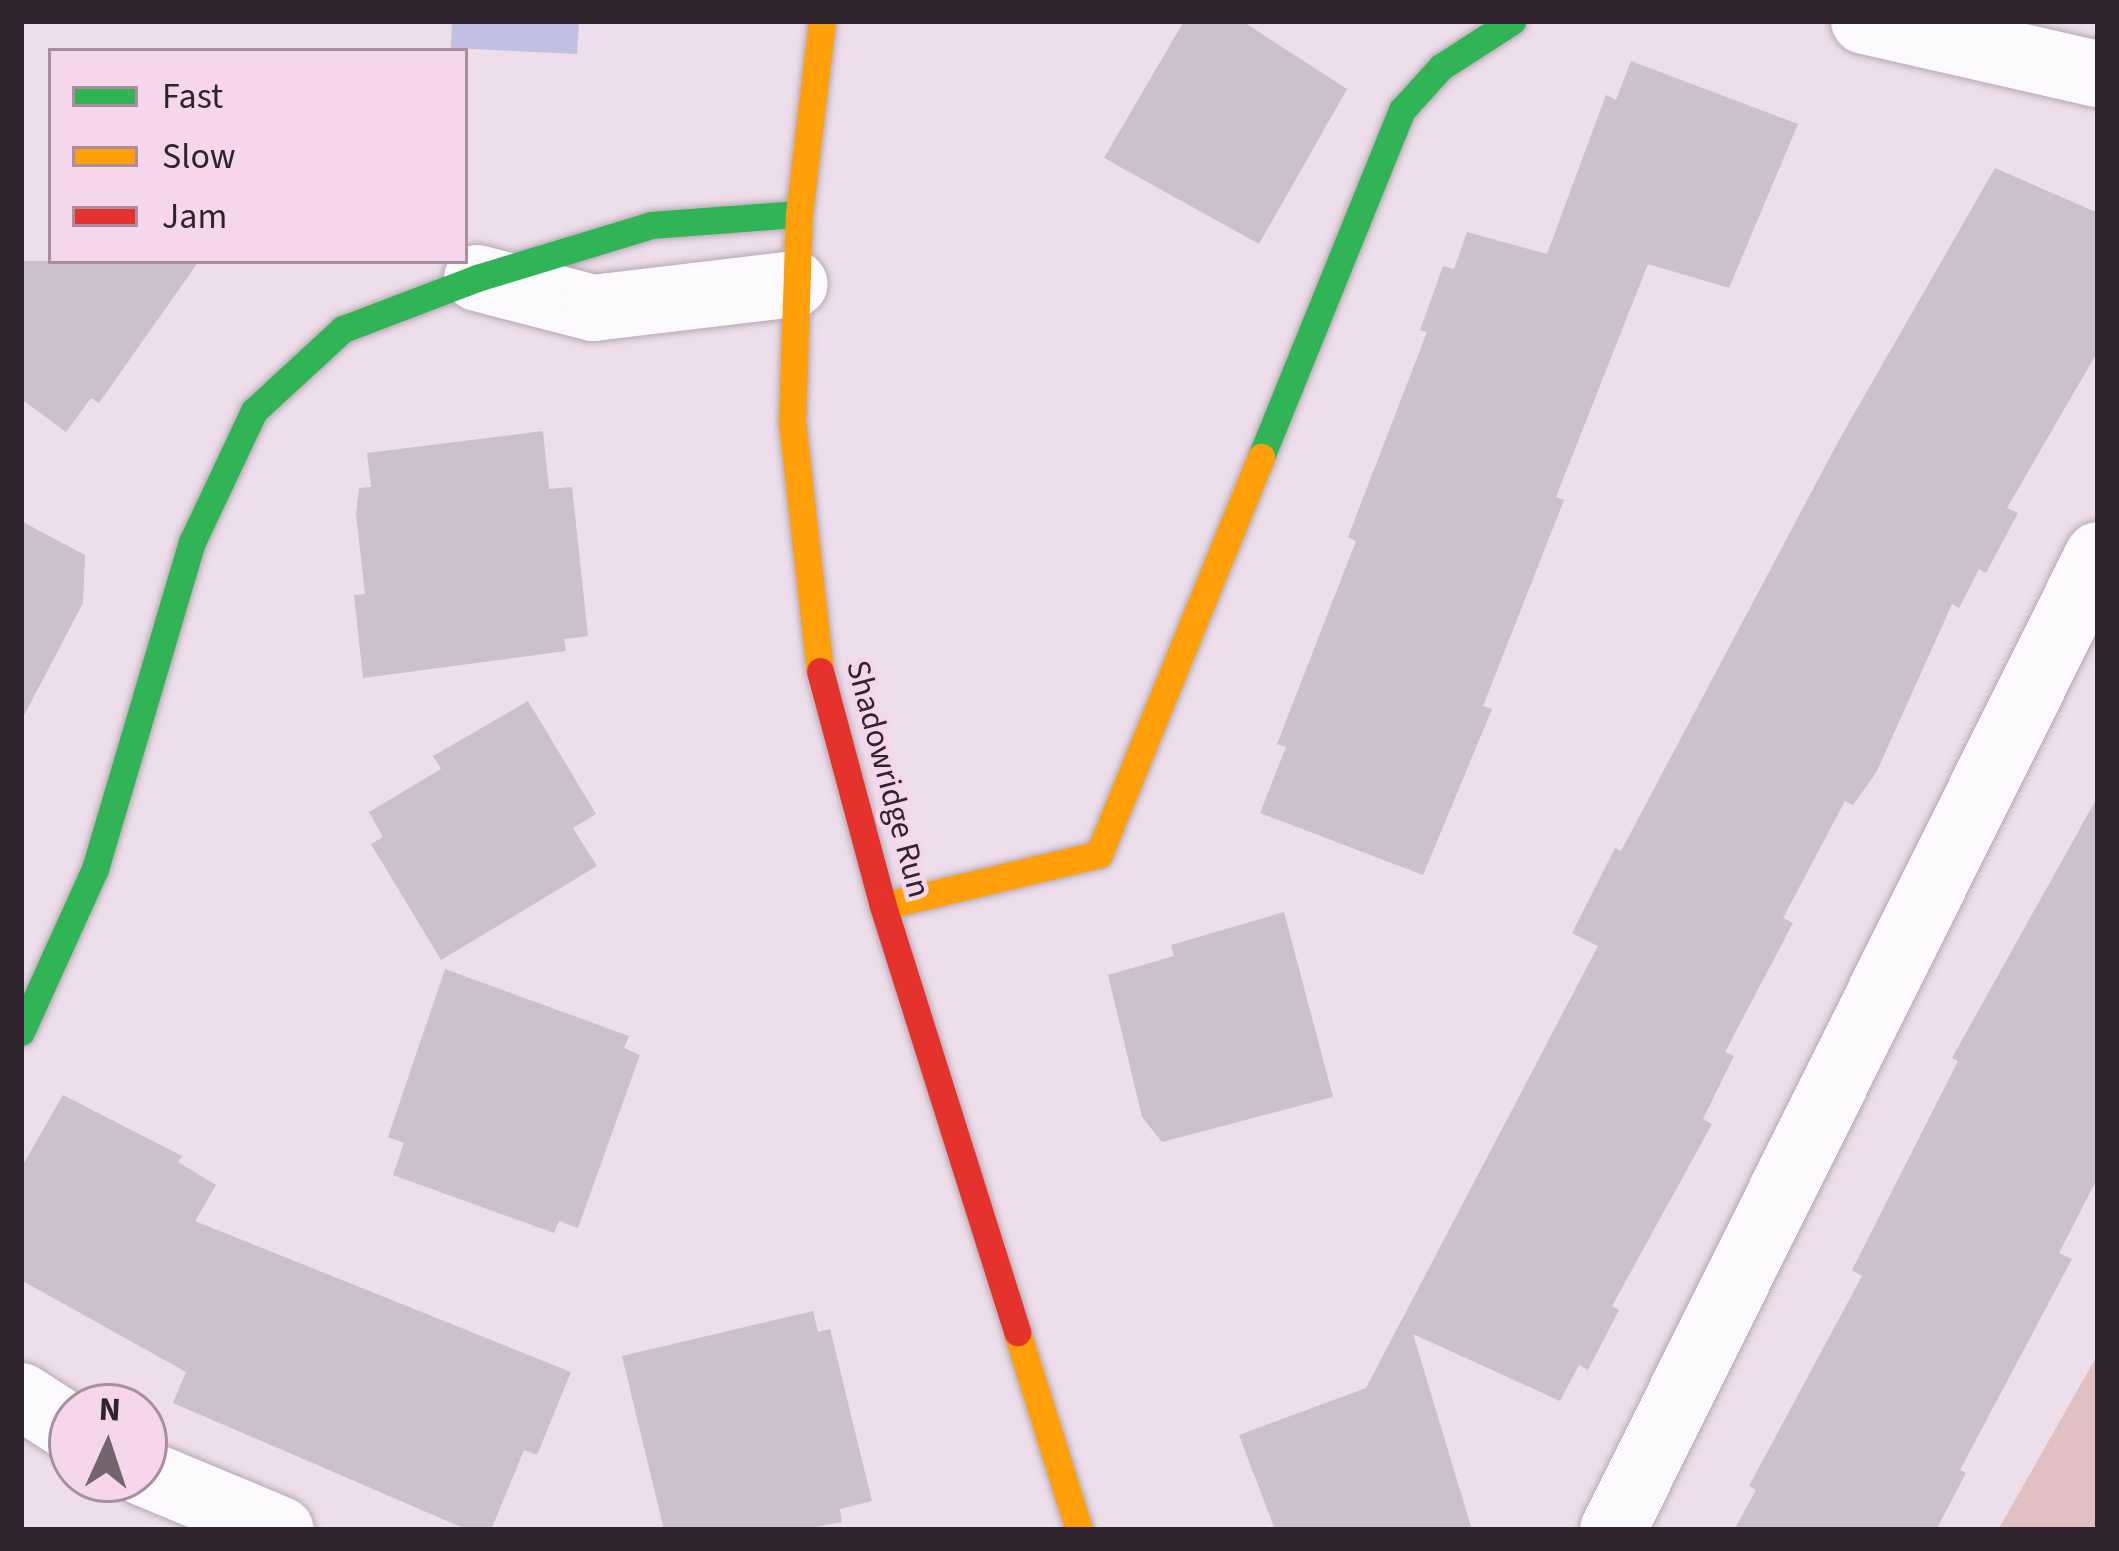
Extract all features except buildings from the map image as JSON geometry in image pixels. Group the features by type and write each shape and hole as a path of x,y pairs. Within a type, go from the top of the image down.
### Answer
{"street":[{"name":"Shadowridge Run","path":"821,21 795,284 792,422 802,556 841,766 1079,1530"},
{"path":"883,906 1099,854 1402,110 1441,68 1512,21"},
{"path":"1864,21 2098,74"},
{"path":"21,1032 95,869 192,542 254,411 343,329 477,278 651,225 799,214"},
{"path":"477,278 593,308 795,284"},
{"path":"1613,1530 2098,554"},
{"path":"21,1396 48,1414"},
{"path":"168,1483 281,1530"}],"shaded area":[{"path":"2098,1354 2098,1530 1998,1530"}],"water":[{"path":"452,21 579,21 577,54 451,48"}],"traffic: fast":[{"path":"1261,457 1402,110 1441,67 1512,21"},
{"path":"21,1032 95,869 192,542 254,411 343,329 477,278 651,225 799,214"}],"traffic: slow":[{"path":"820,671 792,422 799,214 822,21"},
{"path":"883,906 1099,854 1261,457"},
{"path":"1017,1332 1079,1530"}],"traffic: jam":[{"path":"820,671 883,906 1017,1332"}]}
